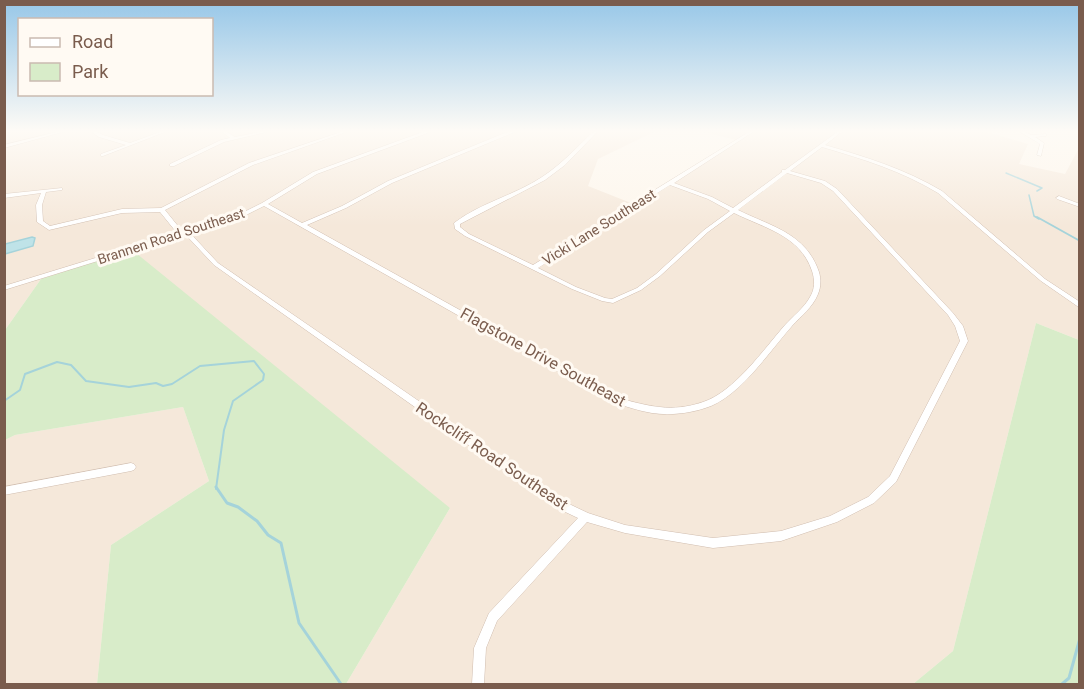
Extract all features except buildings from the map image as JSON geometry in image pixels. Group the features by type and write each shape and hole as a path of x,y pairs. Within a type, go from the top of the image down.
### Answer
{"street":[{"path":"172,165 178,162"},
{"path":"44,191 39,205 40,222 49,228 122,212 162,210 256,162"},
{"name":"Brannen Road Southeast","path":"4,288 184,233 264,204 315,173 344,162"},
{"path":"303,225 344,207 390,182 438,162"},
{"path":"565,162 543,179 458,223 457,228 574,288 604,300 613,301 639,289 733,210 797,162"},
{"name":"Vicki Lane Southeast","path":"535,267 703,162"},
{"path":"875,162 923,182 940,192 1043,280 1080,306"},
{"name":"Rockcliff Road Southeast","path":"162,210 216,264 535,488 585,517 625,529 713,543 781,536 852,511 879,493 898,472 964,341 962,332 951,314 836,190 823,182 784,171"},
{"name":"Flagstone Drive Southeast","path":"264,204 615,400 639,407 674,411 707,405 731,391 816,292 817,273 797,241 774,226 733,210 716,199 670,183"},
{"path":"4,196 60,189"},
{"path":"1059,198 1080,206"},
{"path":"4,491 131,467"},
{"path":"478,684 480,648 493,617 585,517"}],"shaded area":[{"path":"4,162 597,162 588,186 636,205 702,162 1020,162 1019,164 1065,174 1071,162 1079,162 1079,340 1036,323 953,651 913,684 346,684 450,508 41,279 5,330"},
{"path":"183,407 209,481 111,545 97,684 5,684 5,440 15,435"}],"green space":[{"path":"131,249 450,508 346,684 97,684 111,545 209,481 183,407 15,435 5,440 5,330 41,279"},
{"path":"1036,323 1079,340 1079,684 913,684 953,651"}],"water":[{"path":"35,238 33,246 5,254 5,244"}],"waterway":[{"path":"1006,173 1042,188 1037,191"},
{"path":"1029,195 1034,216 1039,219"},
{"path":"1037,217 1080,241"},
{"path":"4,401 20,390 25,374 57,362 71,365 86,381 129,387 156,383 163,386 172,384 200,366 254,361 264,374 263,380 233,401 224,430 216,487"},
{"path":"216,487 227,503 238,507 257,521 268,535 281,543 299,623 341,684"},
{"path":"1062,684 1069,678 1080,638"}]}
